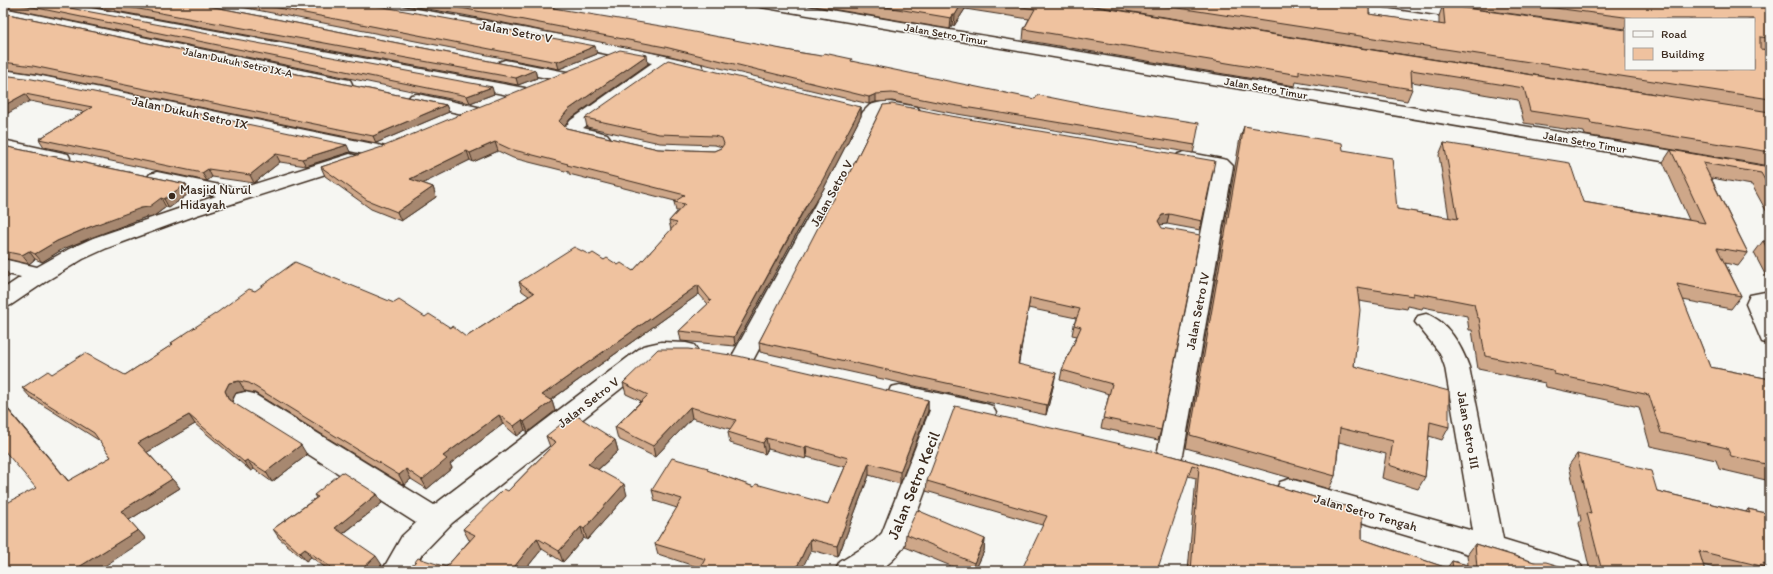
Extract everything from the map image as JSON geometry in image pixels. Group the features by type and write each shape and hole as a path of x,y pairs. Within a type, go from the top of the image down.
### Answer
{"street":[{"path":"40,3 156,23 519,92"},
{"name":"Jalan Setro V","path":"357,3 463,21 666,61 712,73"},
{"name":"Jalan Setro Timur","path":"761,3 1716,164"},
{"path":"1386,3 1487,17"},
{"name":"Jalan Dukuh Setro IX-A","path":"3,13 361,88"},
{"path":"126,38 175,13"},
{"path":"594,62 620,52"},
{"path":"616,141 575,132 572,130 577,124 666,61"},
{"path":"443,124 567,73 492,62"},
{"name":"Jalan Dukuh Setro IX","path":"3,75 37,80 385,148 239,196"},
{"path":"400,96 483,107"},
{"name":"Jalan Setro V","path":"397,571 412,546 436,521 651,352 661,350 734,357 834,191 865,111 887,106 929,114"},
{"path":"3,146 79,162"},
{"name":"Jalan Setro IV","path":"1166,155 1220,164 1224,166 1199,237 1169,456"},
{"path":"140,175 239,196"},
{"path":"3,300 40,275 76,254 100,243 239,196"},
{"path":"3,266 40,275"},
{"path":"1770,299 1758,300 1757,304 1770,336"},
{"name":"Jalan Setro III","path":"1426,322 1446,343 1453,353 1507,558"},
{"path":"875,388 1007,418"},
{"path":"245,401 436,521"},
{"name":"Jalan Setro Kecil","path":"850,571 884,550 893,540 945,404"},
{"name":"Jalan Setro Tengah","path":"1269,484 1507,558 1569,571"}],"building":[{"path":"13,3 43,3 492,87 467,96"},
{"path":"106,3 194,3 535,70 516,78"},
{"path":"253,3 362,3 595,46 557,62"},
{"path":"433,3 540,3 555,6 553,8 673,28 802,53 822,56 824,53 852,59 851,61 1035,99 1038,95 1103,108 1199,123 1195,145 952,105 892,93 876,94 869,97 665,47"},
{"path":"862,3 962,3 955,15 951,18"},
{"path":"997,3 1071,3 1770,112 1770,152 1591,123 1590,120 1530,111 1524,88 1411,70 1412,89 1299,71 1299,75 1024,29 1035,9"},
{"path":"1146,3 1369,3 1369,14 1445,25 1443,5 1625,30 1625,70 1755,70 1755,18 1632,18 1516,3 1770,3 1770,38 1760,37 1760,49 1770,50 1770,99"},
{"path":"3,13 446,105 373,136 33,66 3,62"},
{"path":"620,50 647,55 568,110 559,121 566,128 658,149 714,151 721,148 724,144 722,138 714,136 659,134 585,118 668,60 861,107 822,181 804,209 734,337 679,331 711,301 698,285 542,395 552,401 524,422 522,420 514,426 499,415 443,456 447,459 422,480 406,469 399,475 249,383 239,381 229,383 225,391 229,400 301,445 266,472 247,460 244,462 189,415 138,443 172,479 121,511 138,530 79,567 85,571 3,571 3,505 36,488 3,449 3,404 68,481 111,457 94,433 22,388 48,371 52,374 85,353 125,375 173,344 171,343 218,312 249,289 255,291 295,262 394,303 399,300 425,317 429,314 451,328 452,326 466,337 534,293 519,282 574,247 590,255 593,253 604,260 607,258 618,265 621,263 633,271 677,223 669,221 685,204 674,202 685,195 567,165 568,164 510,149 495,142 470,153 467,151 410,179 433,187 397,212 367,200 321,167 382,147"},
{"path":"3,75 32,79 347,145 302,159 276,154 250,175 208,169 202,173 39,139 92,107 25,94 3,106"},
{"path":"892,104 951,116 1215,161 1202,221 1169,214 1162,215 1158,221 1162,228 1200,235 1161,430 1103,418 1112,384 1062,370 1081,327 1074,325 1080,309 1030,298 1018,364 1056,373 1047,405 759,342 827,210 845,182 883,105"},
{"path":"1244,126 1342,143 1343,150 1392,158 1397,209 1458,219 1444,143 1570,163 1583,202 1705,223 1671,150 1770,167 1770,189 1761,173 1703,163 1748,253 1717,248 1741,296 1677,284 1710,367 1770,379 1770,465 1731,456 1727,448 1661,433 1649,395 1554,374 1553,370 1485,356 1479,318 1477,317 1474,304 1428,295 1429,296 1413,293 1413,296 1357,287 1360,310 1354,366 1449,391 1449,427 1430,422 1425,477 1389,465 1393,441 1340,428 1335,476 1190,435"},
{"path":"3,146 186,184 164,199 161,198 149,207 141,208 87,228 57,241 35,254 29,251 22,255 3,251"},
{"path":"1763,241 1770,242 1770,253"},
{"path":"658,349 688,349 738,356 928,400 900,472 869,463 837,546 810,539 795,571 699,571 705,559 655,544 682,499 652,490 672,458 708,468 707,470 754,487 756,484 828,504 848,458 806,446 805,448 766,438 763,443 728,432 736,420 690,407 653,446 615,427 648,395 623,383"},
{"path":"955,406 1173,456 1362,511 1362,539 1453,570 1452,561 1477,568 1475,544 1534,562 1546,562 1576,571 1191,571 1199,467 1192,465 1157,571 1021,571 1047,516 927,481"},
{"path":"574,414 615,440 588,464 624,484 584,529 581,527 559,551 537,538 511,571 408,571 418,558 446,567 475,535 463,529 504,489 508,491 556,442 546,436"},
{"path":"1577,454 1651,471 1657,491 1750,513 1748,509 1770,514 1770,565 1763,563 1765,567 1699,551 1705,571 1602,571 1587,513 1591,514"},
{"path":"342,472 377,494 335,528 376,556 360,571 336,571 305,549 300,553 273,529 318,497 314,495"},
{"path":"917,510 985,539 974,563 906,534"}],"place":[{"name":"Masjid Nurul Hidayah","path":"172,196"}]}
